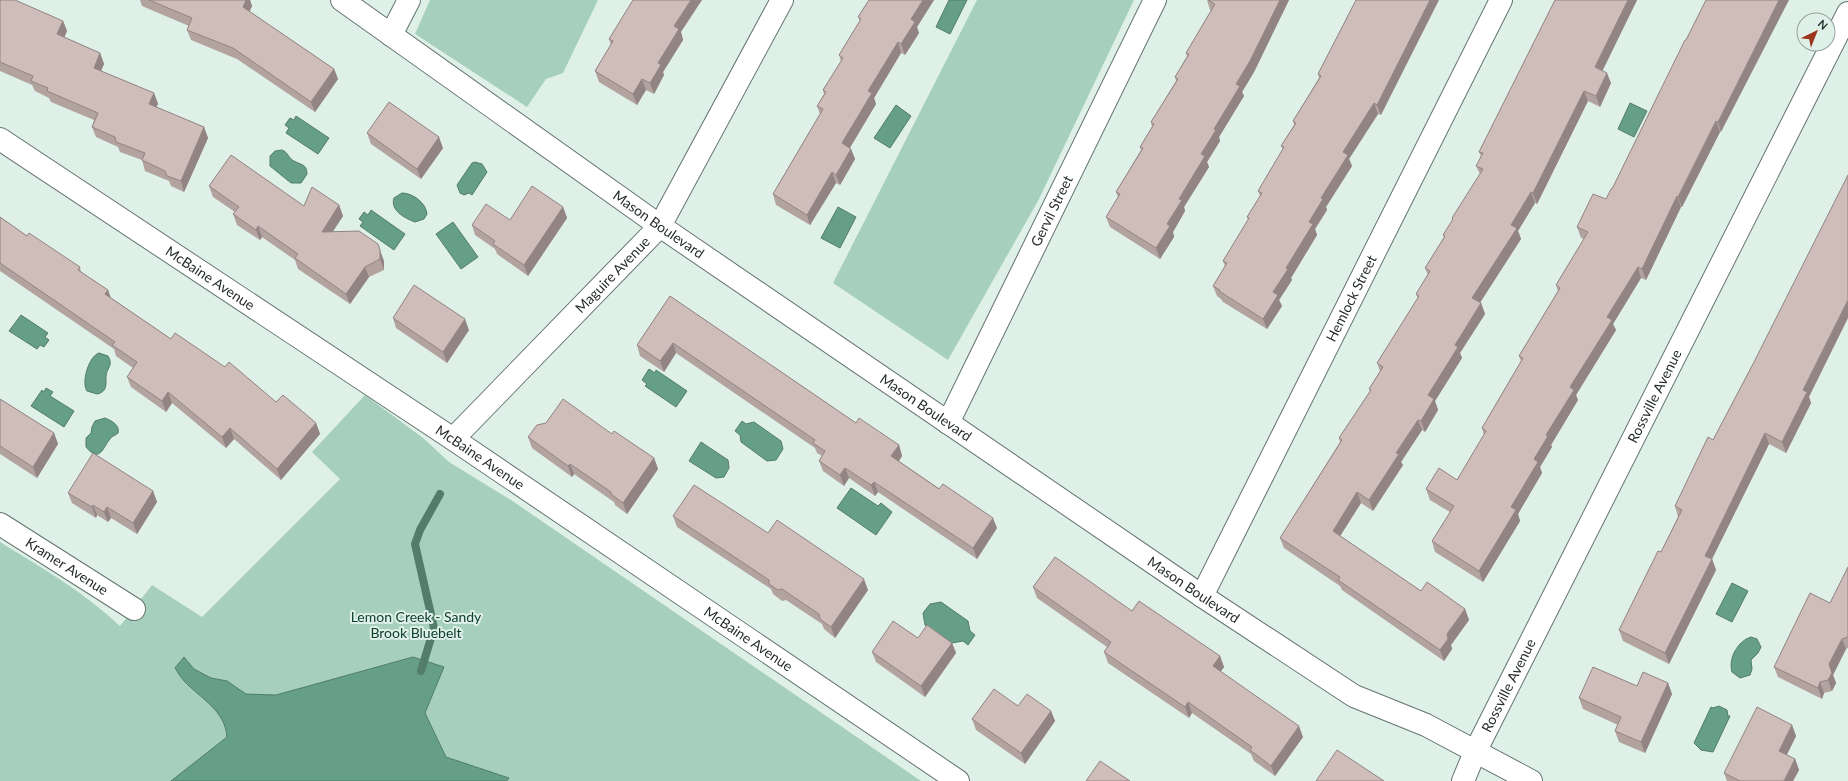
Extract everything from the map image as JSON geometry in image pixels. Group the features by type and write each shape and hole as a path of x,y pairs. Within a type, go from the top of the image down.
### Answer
{"street":[{"name":"Mason Boulevard","path":"342,0 660,226 1202,596 1354,696 1426,725 1531,781"},
{"path":"391,35 409,0"},
{"name":"Maguire Avenue","path":"452,439 660,226 782,0"},
{"name":"Gervil Street","path":"948,423 1156,0"},
{"name":"Hemlock Street","path":"1202,596 1501,0"},
{"name":"Rossville Avenue","path":"1463,781 1475,752 1848,13"},
{"name":"McBaine Avenue","path":"0,139 452,439 958,781"},
{"name":"Kramer Avenue","path":"0,524 134,609"}],"green space":[{"path":"430,0 598,0 563,73 546,79 527,107 415,34"},
{"path":"977,0 1134,0 1039,199 948,360 833,283"},
{"name":"Lemon Creek - Sandy Brook Bluebelt","path":"365,395 423,438 449,462 511,500 921,781 0,781 0,542 77,591 120,626 152,585 202,617 340,479 312,452"}],"shaded area":[{"path":"949,0 967,0 950,34 936,27"},
{"path":"1630,103 1647,111 1634,137 1618,129"},
{"path":"896,105 911,116 890,148 874,138"},
{"path":"296,116 329,138 318,154 286,133 289,128 285,125 290,118 294,120"},
{"path":"282,150 286,152 292,160 306,168 307,174 301,183 291,183 270,166 270,156 275,151"},
{"path":"475,162 482,164 487,172 472,195 469,193 464,195 460,193 457,185 472,163"},
{"path":"402,193 406,193 418,199 422,203 427,214 424,219 415,222 402,216 396,210 393,202 394,198"},
{"path":"838,207 856,217 840,248 821,238"},
{"path":"371,210 405,234 394,250 360,226 363,222 359,219 364,212 368,215"},
{"path":"453,222 478,257 461,269 436,234"},
{"path":"21,315 48,333 45,337 49,340 44,347 40,345 37,349 9,331"},
{"path":"99,353 108,356 110,359 110,365 106,374 105,388 103,392 97,394 87,391 85,382 89,364 95,355"},
{"path":"649,369 655,373 656,370 687,391 676,407 645,386 647,384 642,380"},
{"path":"46,388 53,392 50,396 74,411 64,427 31,406 42,390 44,392"},
{"path":"105,418 117,426 118,433 111,438 101,452 95,454 86,447 86,438 91,433 95,421"},
{"path":"742,421 746,424 754,422 781,441 783,449 776,460 767,461 741,442 740,435 735,431"},
{"path":"701,442 728,460 729,468 724,477 716,478 689,461"},
{"path":"851,488 878,506 881,503 892,512 876,535 837,508"},
{"path":"1732,583 1748,591 1732,622 1716,614"},
{"path":"941,602 968,621 970,631 975,635 968,645 963,641 952,643 925,625 923,613 930,604"},
{"path":"1751,637 1757,639 1761,647 1758,653 1751,660 1752,669 1750,675 1740,678 1732,672 1731,661 1738,646 1746,639"},
{"path":"184,657 194,669 211,678 227,681 246,694 276,695 413,657 444,667 425,713 446,757 509,778 507,781 171,781 227,737 222,720 218,713 186,683 175,668"},
{"path":"1719,706 1727,710 1728,716 1730,716 1713,752 1701,750 1694,743 1711,707 1713,708"}],"building":[{"path":"0,0 15,0 63,21 57,34 100,53 94,68 154,93 149,104 204,127 181,181 167,176 165,171 142,160 145,153 116,142 115,137 92,127 98,113 47,91 48,88 31,81 33,76 0,62"},
{"path":"149,0 246,0 243,7 334,69 311,102 233,48 187,30 192,18"},
{"path":"633,0 691,0 674,26 679,29 658,63 661,65 650,83 642,79 633,94 595,71 613,41 609,39"},
{"path":"869,0 923,0 911,19 915,22 901,44 898,42 868,91 872,93 842,143 851,149 836,175 832,172 807,215 773,194 823,109 817,106 826,92 823,90 843,58 839,55 861,19 858,17"},
{"path":"1208,0 1280,0 1250,61 1236,84 1240,86 1201,154 1205,156 1179,199 1182,200 1167,224 1170,226 1156,248 1106,217 1120,194 1116,192 1143,148 1140,147 1154,124 1151,122 1178,79 1175,77 1189,54 1186,53 1215,4"},
{"path":"1356,0 1430,0 1377,105 1374,103 1343,152 1348,155 1321,198 1323,199 1309,222 1313,224 1286,268 1288,269 1273,292 1278,295 1263,319 1213,286 1227,263 1223,261 1262,193 1258,191 1284,147 1281,146 1296,123 1293,121 1321,76 1318,74"},
{"path":"1555,0 1628,0 1595,67 1607,73 1596,96 1584,91 1533,193 1531,192 1511,225 1517,228 1472,298 1481,303 1455,345 1458,347 1428,395 1434,399 1421,421 1418,420 1396,453 1399,454 1369,500 1357,492 1333,531 1421,591 1427,582 1465,609 1447,634 1448,639 1440,650 1338,580 1340,577 1280,538 1342,440 1339,438 1371,390 1369,389 1383,367 1377,363 1419,296 1416,294 1430,271 1425,268 1445,236 1443,235 1453,219 1452,218 1483,169 1476,166 1483,153 1479,152"},
{"path":"1706,0 1779,0 1718,122 1716,121 1678,197 1677,196 1642,269 1638,267 1607,317 1612,320 1570,387 1574,390 1546,435 1548,436 1534,459 1538,462 1511,507 1516,510 1479,571 1432,541 1454,506 1426,489 1439,468 1457,480 1486,431 1482,428 1523,358 1519,356 1560,288 1556,285 1588,232 1577,227 1593,194 1606,199 1612,189"},
{"path":"389,102 439,137 417,169 367,133"},
{"path":"231,155 304,206 312,187 339,205 322,232 359,231 378,244 380,259 365,267 346,294 295,258 298,254 258,226 256,230 233,214 239,207 209,186"},
{"path":"1848,175 1848,300 1803,390 1807,392 1782,442 1765,433 1705,556 1712,559 1665,653 1619,630 1658,551 1661,552 1682,510 1675,506 1708,437 1713,440"},
{"path":"532,186 563,207 524,265 493,244 495,241 472,225 486,204 510,220"},
{"path":"0,217 27,236 29,233 80,267 78,270 108,290 105,294 171,339 175,333 225,367 229,362 276,402 283,395 316,423 277,469 230,428 222,437 168,392 162,401 127,377 137,362 112,345 115,342 0,263"},
{"path":"414,285 465,319 443,352 393,318"},
{"path":"670,296 856,423 859,418 899,445 891,456 939,489 943,484 993,518 973,548 874,482 871,485 845,468 840,475 819,461 825,451 813,443 815,440 673,343 660,361 637,345"},
{"path":"0,399 54,433 33,467 0,446"},
{"path":"563,399 612,434 614,431 654,458 623,503 611,494 611,492 570,464 568,466 528,437 537,425 546,423"},
{"path":"93,453 153,491 133,523 107,507 104,512 68,493"},
{"path":"694,485 768,533 777,520 864,579 831,627 820,619 819,614 782,589 778,590 769,584 769,580 673,516"},
{"path":"1055,557 1132,611 1139,601 1220,656 1213,666 1299,726 1271,766 1250,750 1252,747 1188,702 1185,707 1104,652 1111,642 1033,587"},
{"path":"1848,567 1848,637 1842,639 1829,664 1832,673 1828,680 1820,682 1818,688 1774,667 1810,593 1830,603"},
{"path":"893,621 918,638 927,625 952,643 921,686 872,652"},
{"path":"1593,667 1637,686 1643,672 1668,683 1641,742 1615,731 1621,717 1579,698"},
{"path":"994,689 1018,706 1027,694 1051,711 1021,753 972,719"},
{"path":"1757,707 1792,725 1779,751 1795,759 1784,781 1740,781 1724,773"},
{"path":"1337,750 1384,781 1316,781"},
{"path":"1100,761 1130,781 1086,781"}],"waterway":[{"path":"421,671 434,628 415,544 420,530 440,494"}]}
